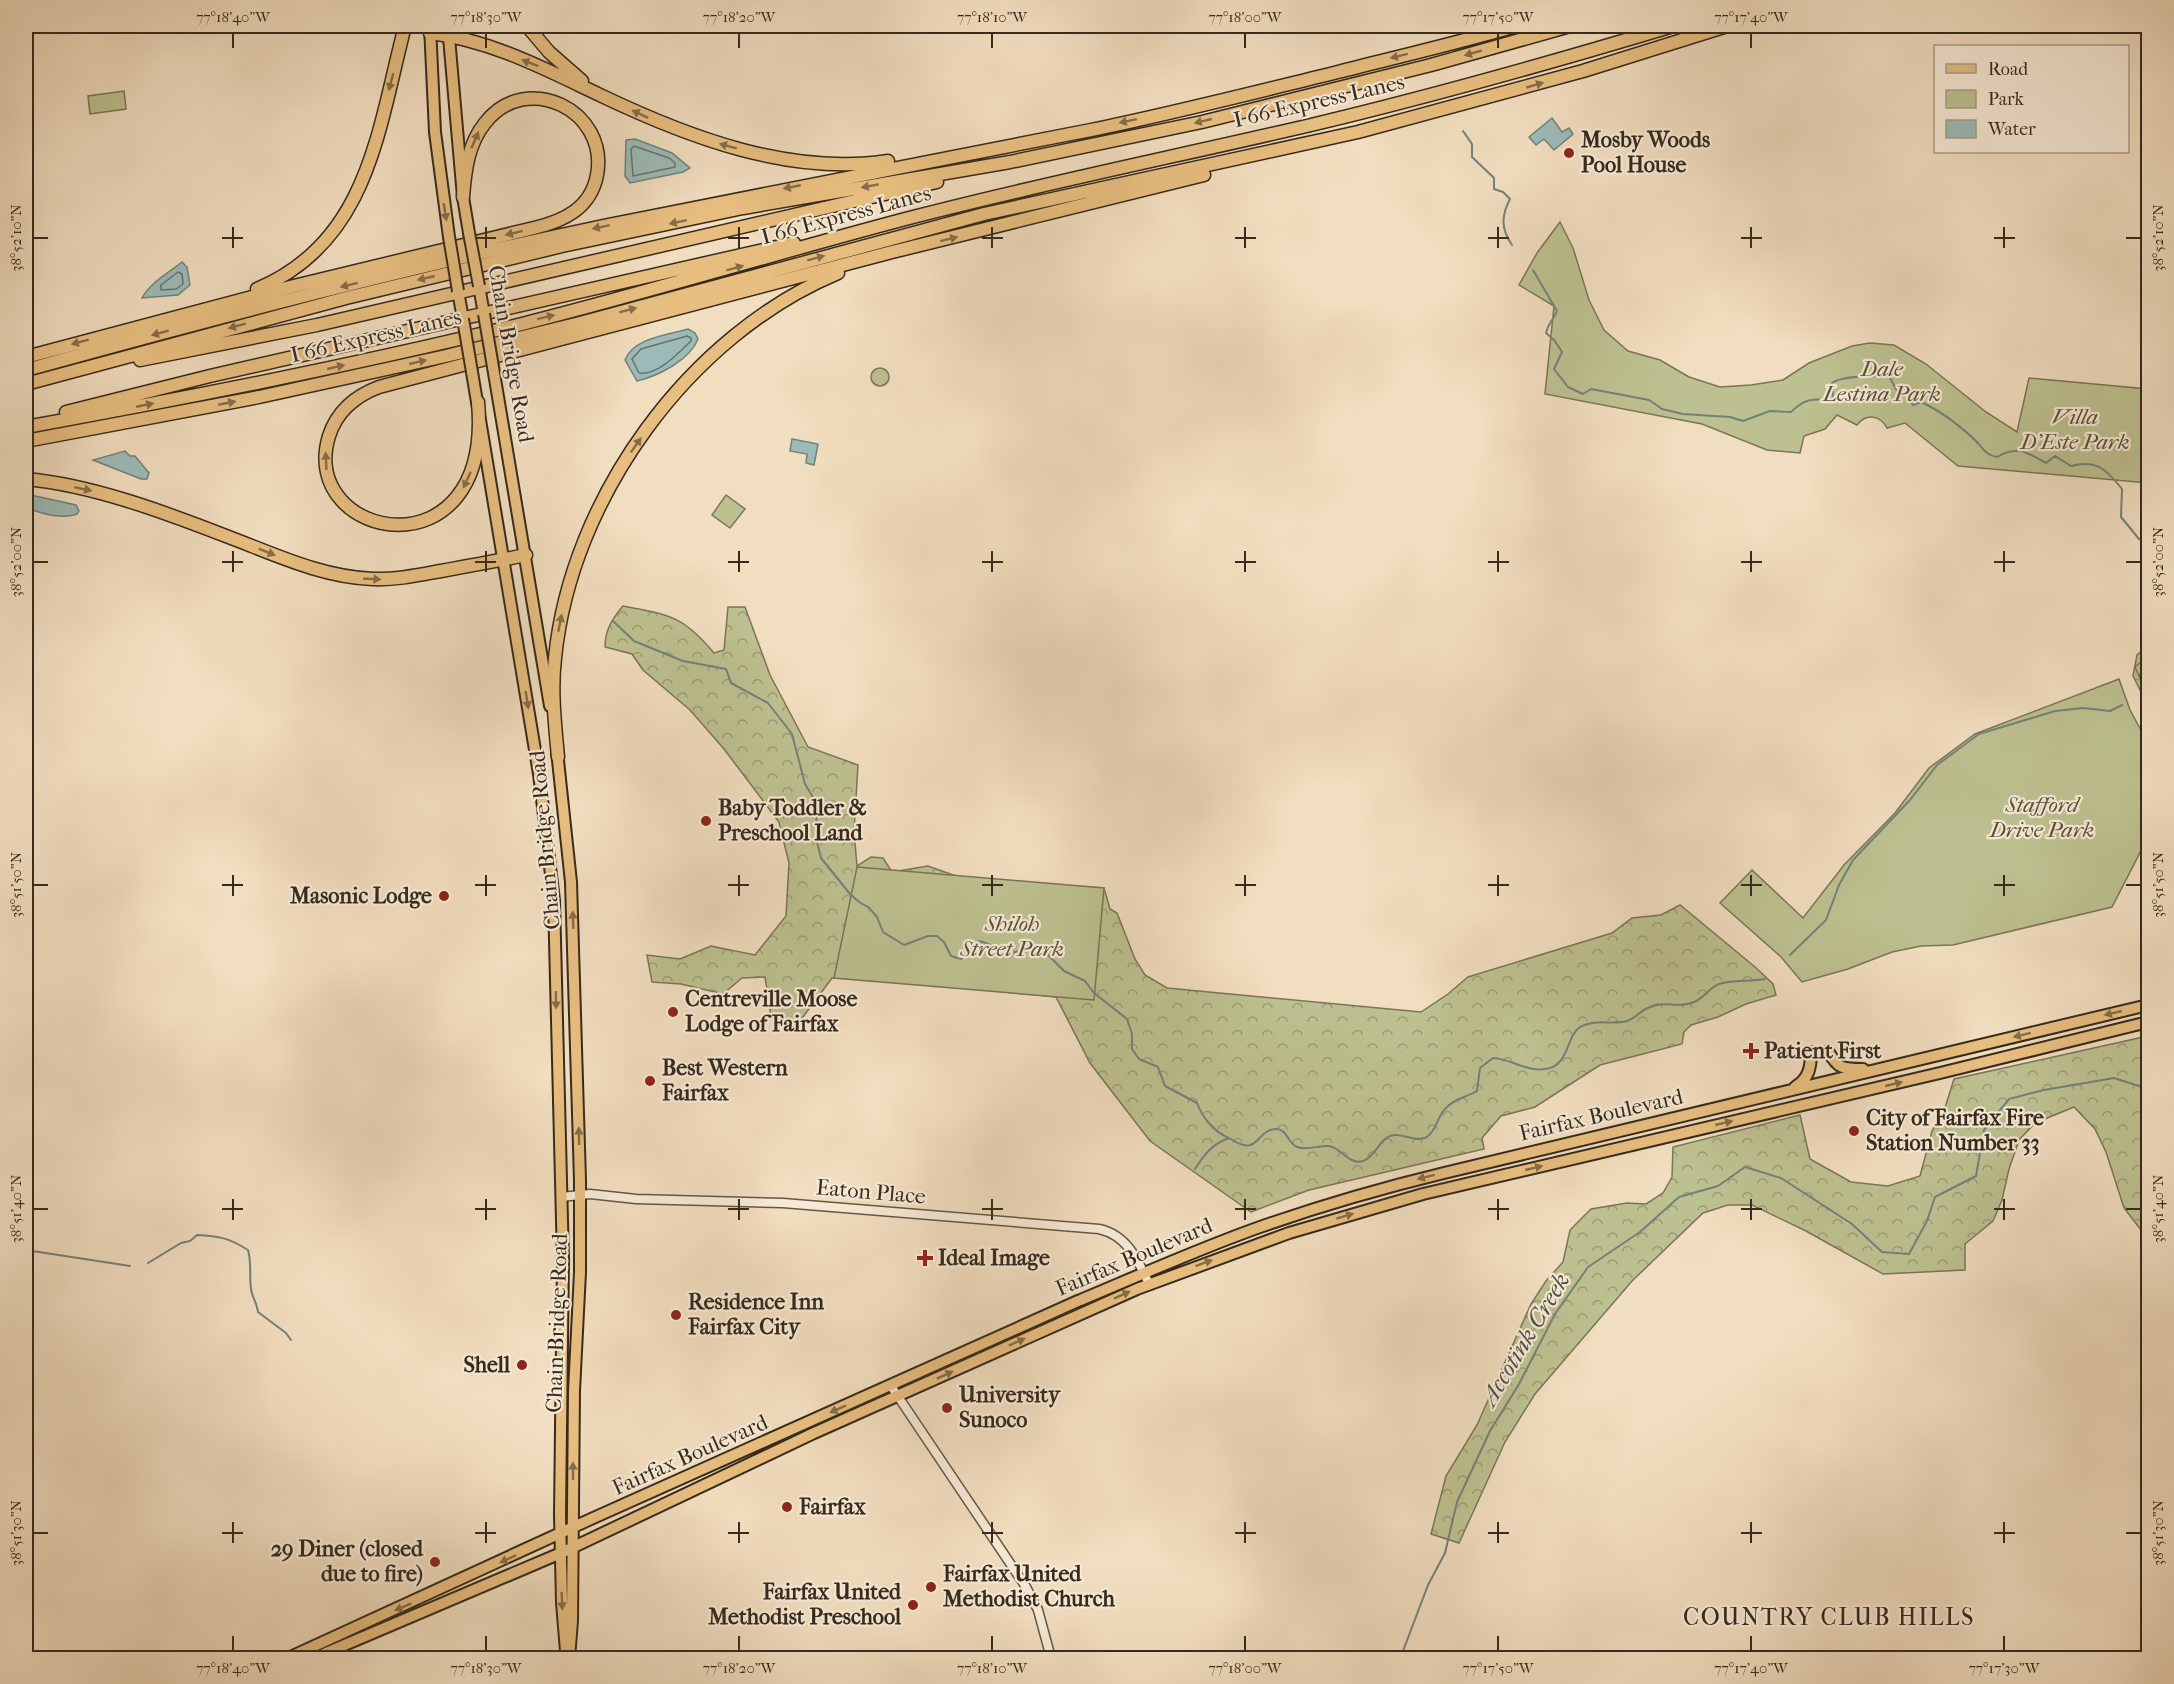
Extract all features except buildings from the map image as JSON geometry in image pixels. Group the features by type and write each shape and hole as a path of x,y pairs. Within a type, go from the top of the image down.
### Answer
{"highway":[{"path":"170,317 268,285 300,264 329,238 350,207 364,177 405,26"},
{"path":"527,26 562,65 602,96"},
{"path":"26,370 185,326 398,273 612,224 1093,129 1205,104 1516,26"},
{"name":"I 66 Express Lanes","path":"26,384 334,300 562,246 743,208 1010,162 1202,122 1431,65 1570,26"},
{"name":"I 66 Express Lanes","path":"26,425 236,388 433,345 674,284 910,218 1422,97 1581,54 1673,26"},
{"path":"478,402 478,439 471,471 454,501 447,509 430,520 399,525 372,520 358,514 346,504 331,485 325,457 331,430 347,405 363,393 404,380 892,252 1212,172 1583,71 1727,26"},
{"path":"430,29 448,31 530,62 653,120 729,147 779,157 846,164 878,162 928,153 973,152"},
{"path":"26,357 170,317 561,220 582,205 594,186 598,160 597,147 591,133 574,112 552,101 530,98 508,104 490,116 478,133 467,165 463,197"},
{"path":"26,441 259,397 446,356 612,315 984,214 1358,132"},
{"path":"65,374 94,371 317,325 958,177 1010,162"},
{"path":"26,425 210,376 910,218"},
{"path":"558,757 554,670 565,598 589,529 612,482 633,448 675,394 695,373 720,349 757,320 822,280 892,252"},
{"path":"26,479 93,491 224,535 283,558 344,576 374,579 402,578 526,555"}],"main road":[{"name":"Chain Bridge Road","path":"430,29 435,132 449,237 505,559 539,774 553,881 563,1269 560,1390 562,1620 568,1659"},
{"name":"Chain Bridge Road","path":"448,31 463,197 479,286 489,313 493,366 558,757 571,882 580,1195 580,1276 574,1379 573,1621 568,1659"},
{"name":"Fairfax Boulevard","path":"288,1659 1144,1272 1258,1228 1385,1188 2148,1005"},
{"name":"Fairfax Boulevard","path":"314,1659 561,1552 660,1504 1149,1284 1271,1239 1398,1201 2148,1022"},
{"path":"1788,1091 1803,1082 1808,1075 1811,1052"},
{"path":"1828,1052 1835,1063 1845,1069 1884,1069"},
{"path":"560,1390 567,1382 573,1296 580,1276"}],"street":[{"name":"Eaton Place","path":"561,1197 580,1195 783,1203 1099,1229 1112,1234 1135,1255 1149,1284"},
{"path":"891,1386 1026,1587 1038,1610 1051,1659"}],"green space":[{"path":"124,91 126,109 90,114 88,96"},
{"name":"Dale Lestina Park","path":"1560,222 1573,248 1589,300 1604,330 1628,351 1660,360 1689,377 1720,387 1783,380 1809,363 1852,346 1870,343 1894,345 1926,364 1986,412 2017,432 2029,378 2148,389 2148,483 1958,466 1905,423 1887,428 1881,420 1873,417 1864,419 1857,425 1837,415 1825,429 1804,436 1800,453 1767,450 1702,424 1545,394 1554,306 1519,285 1537,253"},
{"path":"880,368 886,371 889,377 886,383 880,386 874,383 871,377 874,371"},
{"path":"726,495 745,509 730,528 712,515"},
{"path":"623,606 664,615 684,624 714,653 724,650 728,607 745,607 770,675 808,747 858,765 854,831 857,866 871,857 883,858 892,872 928,866 970,881 1104,888 1110,909 1117,913 1135,959 1145,975 1167,988 1421,1012 1468,977 1612,933 1632,918 1661,915 1680,905 1755,967 1773,984 1776,995 1691,1025 1684,1032 1682,1044 1600,1065 1535,1107 1501,1116 1482,1138 1484,1149 1309,1190 1251,1212 1150,1141 1090,1063 1056,997 854,977 832,978 800,1021 771,1016 765,977 742,978 723,994 681,984 652,982 647,955 680,959 711,946 755,955 786,916 789,863 779,822 724,749 690,710 643,670 632,654 605,647 610,625"},
{"path":"2148,646 2148,706 2133,676 2137,655"},
{"path":"2148,656 2148,696 2135,667"},
{"name":"Stafford Drive Park","path":"2119,679 2148,750 2148,837 2112,907 1953,945 1921,946 1892,952 1848,969 1802,982 1781,957 1720,903 1752,870 1803,918 1844,865 1895,813 1929,768 1975,734"},
{"name":"Shiloh Street Park","path":"857,867 1104,888 1094,1000 834,978"},
{"path":"2148,1036 2148,1239 2124,1208 2106,1152 2095,1129 2074,1107 2035,1123 2019,1140 2002,1200 1993,1221 1965,1244 1965,1270 1883,1274 1806,1231 1752,1205 1728,1205 1703,1213 1632,1281 1535,1394 1505,1442 1459,1543 1431,1534 1446,1476 1477,1425 1531,1304 1546,1281 1563,1262 1570,1230 1591,1209 1627,1203 1646,1204 1663,1193 1672,1177 1673,1147 1800,1115 1810,1159 1851,1182 1888,1186 1920,1176 1932,1131 1944,1111 1954,1079"}],"water":[{"path":"1552,118 1562,132 1569,128 1573,134 1554,150 1544,139 1536,145 1529,137"},
{"path":"635,139 672,153 690,168 683,172 630,183 625,176 626,140"},
{"path":"182,262 187,267 190,285 178,295 142,298 154,283"},
{"path":"688,329 695,333 698,339 688,354 663,371 637,381 625,360 629,353 652,338"},
{"path":"792,439 818,444 814,465 806,463 807,454 790,451"},
{"path":"125,451 130,456 135,456 149,473 147,479 141,479 93,460"},
{"path":"26,494 76,505 79,511 71,516 58,516 26,508"}],"waterway":[{"path":"1463,131 1472,144 1472,157 1494,178 1494,189 1503,192 1510,199 1505,211 1504,228 1512,245"},
{"path":"1533,270 1557,311 1546,333 1562,352 1554,369 1568,387 1583,394 1591,389 1649,400 1662,409 1683,414 1730,417 1743,421 1770,411 1791,412 1810,400 1833,399 1832,383 1837,380 1889,376 1897,391 1907,395 1913,405 1921,402 1943,414 1990,455 1997,457 2011,451 2022,451 2046,463 2055,456 2071,466 2088,464 2101,468 2122,489 2121,517 2139,539 2148,542"},
{"path":"613,621 634,641 683,661 726,669 731,683 768,703 792,734 805,784 817,804 816,838 821,858 850,894 877,917 883,932 904,945 928,936 937,936 944,942 951,956 961,959 972,952 978,941 1008,953 1020,951 1028,946 1041,948 1064,971 1085,981 1094,993 1127,1019 1132,1034 1132,1049 1139,1059 1158,1067 1165,1086 1197,1103 1209,1124 1229,1138"},
{"path":"2139,676 2148,663"},
{"path":"1790,955 1826,920 1839,885 1853,860 1910,800 1937,765 1979,734 2055,711 2083,708 2110,711 2122,705"},
{"path":"1195,1169 1209,1151 1223,1140 1229,1138 1239,1144 1252,1144 1264,1133 1277,1129 1297,1147 1329,1146 1336,1148 1352,1160 1363,1161 1384,1140 1393,1135 1419,1139 1428,1136 1448,1106 1477,1091 1480,1068 1493,1058 1528,1068 1550,1068 1561,1060 1573,1035 1582,1026 1627,1021 1656,1005 1688,1004 1698,1000 1716,985 1725,982 1765,979"},
{"name":"Accotink Creek","path":"1398,1658 1403,1651 1428,1585 1445,1553 1457,1502 1490,1431 1519,1384 1555,1314 1588,1267 1640,1232 1679,1197 1718,1186 1745,1167 1781,1178 1852,1224 1882,1252 1909,1254 1927,1221 1935,1197 1976,1176 1984,1130 2009,1099 2044,1090 2114,1078 2148,1087"},
{"path":"148,1263 197,1235 224,1238 241,1246 248,1250 251,1289 258,1312 286,1333 291,1340"},
{"path":"26,1250 130,1266"},
{"path":"1107,1272 1116,1264"}],"place":[{"name":"Mosby Woods Pool House","path":"1569,153"},
{"name":"Baby Toddler & Preschool Land","path":"706,821"},
{"name":"Masonic Lodge","path":"444,896"},
{"name":"Centreville Moose Lodge of Fairfax","path":"673,1012"},
{"name":"Patient First","path":"1751,1051"},
{"name":"Best Western Fairfax","path":"650,1081"},
{"name":"City of Fairfax Fire Station Number 33","path":"1854,1131"},
{"name":"Ideal Image","path":"925,1258"},
{"name":"Residence Inn Fairfax City","path":"676,1315"},
{"name":"Shell","path":"522,1365"},
{"name":"University Sunoco","path":"947,1408"},
{"name":"Fairfax","path":"787,1507"},
{"name":"29 Diner (closed due to fire)","path":"435,1562"},
{"name":"Fairfax United Methodist Church","path":"931,1587"},
{"name":"Fairfax United Methodist Preschool","path":"913,1605"}],"district":[{"name":"COUNTRY CLUB HILLS","path":"1829,1617"}],"park label":[{"name":"Villa D'Este Park","path":"2075,430"}]}
